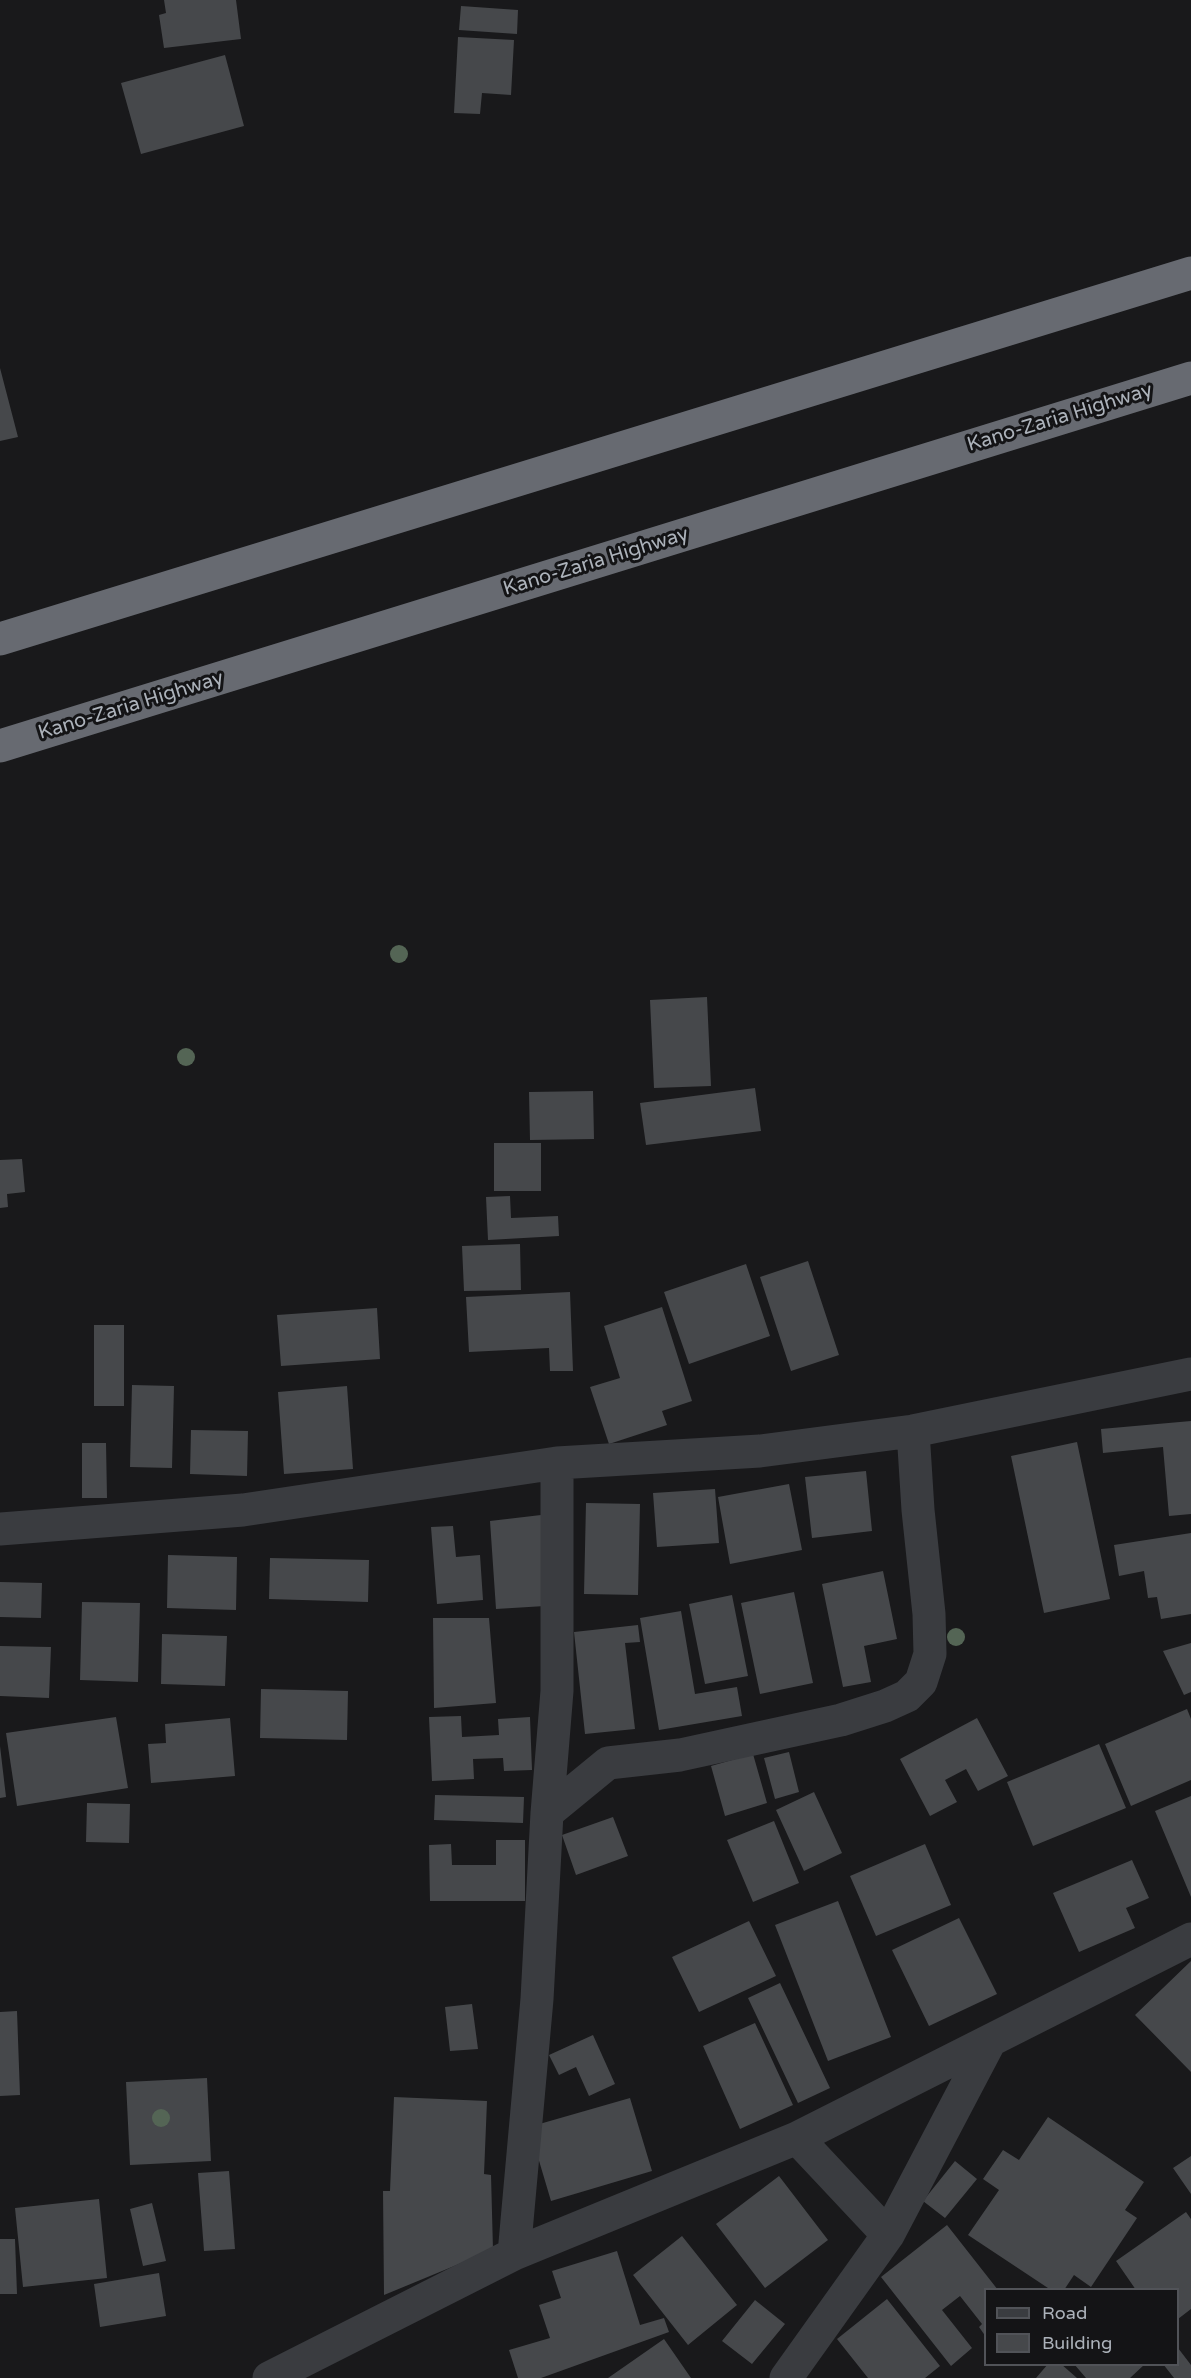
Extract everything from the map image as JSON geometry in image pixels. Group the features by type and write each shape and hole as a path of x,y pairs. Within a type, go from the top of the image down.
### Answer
{"highway":[{"path":"0,639 1191,273"},
{"name":"Kano-Zaria Highway","path":"0,746 1191,378"}],"street":[{"path":"0,1529 243,1510 556,1462 760,1451 913,1431 1191,1374"},
{"path":"547,1813 608,1763 680,1755 841,1720 907,1696 921,1682 930,1654 929,1614 918,1510 913,1431"},
{"path":"514,2254 537,1999 547,1813 557,1691 556,1462"},
{"path":"268,2378 514,2254 797,2138 1191,1939"},
{"path":"786,2378 888,2235 990,2041"},
{"path":"797,2138 888,2235"}],"building":[{"path":"164,0 236,0 241,39 164,48 159,15 166,13"},
{"path":"461,6 518,10 517,34 459,30"},
{"path":"458,37 514,40 511,95 482,93 480,114 454,113"},
{"path":"225,55 244,126 141,154 121,83"},
{"path":"0,368 18,437 0,441"},
{"path":"707,997 711,1086 654,1088 650,1000"},
{"path":"755,1088 761,1131 646,1145 640,1103"},
{"path":"593,1091 594,1139 530,1140 529,1092"},
{"path":"494,1143 541,1143 541,1191 494,1191"},
{"path":"22,1159 25,1192 7,1194 8,1207 0,1208 0,1160"},
{"path":"510,1196 511,1218 558,1216 559,1236 488,1240 486,1197"},
{"path":"520,1244 521,1290 464,1291 462,1246"},
{"path":"808,1261 839,1355 791,1371 760,1277"},
{"path":"746,1264 770,1336 689,1364 664,1292"},
{"path":"570,1292 573,1371 550,1371 549,1348 469,1352 466,1297"},
{"path":"662,1307 692,1401 662,1411 667,1425 609,1444 590,1387 620,1378 604,1326"},
{"path":"377,1308 380,1359 281,1366 277,1315"},
{"path":"94,1325 124,1325 124,1406 94,1406"},
{"path":"132,1385 174,1386 172,1468 130,1467"},
{"path":"347,1386 353,1469 284,1474 278,1392"},
{"path":"1191,1421 1191,1514 1169,1516 1163,1447 1103,1453 1101,1429"},
{"path":"191,1430 248,1431 247,1476 190,1474"},
{"path":"1077,1442 1110,1599 1044,1613 1011,1456"},
{"path":"82,1443 106,1443 107,1498 82,1498"},
{"path":"866,1471 872,1531 812,1538 805,1477"},
{"path":"789,1484 802,1550 730,1564 718,1497"},
{"path":"715,1489 719,1543 657,1547 653,1493"},
{"path":"586,1503 640,1504 638,1595 584,1594"},
{"path":"541,1515 545,1606 496,1609 490,1521"},
{"path":"453,1526 456,1557 480,1555 483,1600 437,1604 431,1527"},
{"path":"1191,1533 1191,1614 1161,1619 1157,1597 1148,1598 1144,1571 1119,1576 1114,1545"},
{"path":"168,1555 237,1557 236,1610 167,1608"},
{"path":"270,1558 369,1560 368,1602 269,1599"},
{"path":"883,1571 897,1639 864,1646 871,1682 843,1687 822,1584"},
{"path":"0,1582 42,1583 41,1618 0,1617"},
{"path":"794,1592 813,1683 760,1694 741,1603"},
{"path":"732,1595 748,1676 705,1684 689,1604"},
{"path":"82,1602 140,1603 138,1682 80,1680"},
{"path":"681,1611 695,1694 737,1687 742,1716 659,1730 640,1618"},
{"path":"433,1618 489,1618 496,1703 434,1708"},
{"path":"638,1625 640,1642 625,1643 635,1729 585,1734 574,1632"},
{"path":"162,1634 227,1636 225,1686 161,1684"},
{"path":"1191,1643 1191,1692 1184,1695 1163,1651"},
{"path":"0,1646 51,1647 49,1698 0,1696"},
{"path":"261,1689 348,1691 347,1740 260,1738"},
{"path":"1187,1709 1191,1719 1191,1780 1131,1806 1105,1744"},
{"path":"461,1716 462,1737 499,1735 498,1719 530,1717 532,1770 504,1771 503,1758 473,1759 474,1779 432,1781 429,1717"},
{"path":"116,1717 128,1788 17,1806 6,1733"},
{"path":"230,1718 235,1776 151,1783 148,1744 166,1743 165,1724"},
{"path":"977,1718 1008,1776 978,1791 966,1769 945,1780 957,1802 930,1816 900,1759"},
{"path":"1099,1744 1126,1808 1033,1846 1007,1782"},
{"path":"0,1746 6,1797 0,1798"},
{"path":"789,1752 799,1792 775,1799 764,1758"},
{"path":"753,1754 767,1803 725,1816 711,1766"},
{"path":"814,1792 842,1853 804,1871 776,1810"},
{"path":"435,1795 524,1797 523,1823 434,1820"},
{"path":"1191,1796 1191,1897 1155,1811"},
{"path":"87,1803 130,1804 129,1843 86,1842"},
{"path":"613,1817 628,1856 576,1875 562,1835"},
{"path":"774,1821 799,1883 753,1902 727,1840"},
{"path":"496,1840 525,1840 525,1901 430,1901 429,1845 451,1844 452,1865 496,1865"},
{"path":"925,1844 951,1905 876,1936 850,1876"},
{"path":"1132,1860 1149,1898 1126,1908 1135,1928 1079,1952 1053,1893"},
{"path":"838,1901 891,2037 828,2061 775,1925"},
{"path":"959,1918 997,1994 929,2026 892,1950"},
{"path":"749,1921 776,1976 699,2012 672,1957"},
{"path":"1191,1961 1191,2072 1135,2015"},
{"path":"780,1983 830,2088 798,2103 748,1998"},
{"path":"472,2004 478,2049 450,2051 445,2007"},
{"path":"17,2011 20,2095 0,2096 0,2012"},
{"path":"755,2023 793,2105 740,2129 703,2046"},
{"path":"593,2035 615,2084 589,2096 576,2067 559,2075 549,2055"},
{"path":"207,2078 211,2161 130,2165 126,2082"},
{"path":"394,2097 487,2101 484,2174 491,2175 493,2250 384,2295 383,2191 390,2191"},
{"path":"630,2098 652,2171 551,2201 529,2127"},
{"path":"1048,2117 1144,2182 1125,2210 1137,2218 1091,2287 1074,2275 1065,2288 1048,2288 968,2235 999,2190 983,2179 1003,2150 1019,2160"},
{"path":"1191,2156 1191,2194 1173,2168"},
{"path":"955,2161 977,2179 945,2218 923,2201"},
{"path":"229,2171 235,2249 204,2251 198,2173"},
{"path":"779,2176 828,2240 765,2288 716,2224"},
{"path":"99,2199 107,2278 23,2287 15,2208"},
{"path":"152,2203 166,2261 143,2266 130,2209"},
{"path":"1186,2212 1191,2219 1191,2309 1179,2318 1179,2288 1135,2288 1116,2261"},
{"path":"947,2225 996,2288 984,2288 984,2334 979,2327 982,2324 960,2296 942,2310 972,2348 951,2366 881,2277"},
{"path":"682,2236 737,2305 688,2345 633,2275"},
{"path":"0,2239 15,2239 17,2294 0,2294"},
{"path":"617,2251 640,2325 664,2318 669,2332 541,2378 518,2378 509,2350 550,2338 539,2305 561,2298 552,2271"},
{"path":"159,2273 166,2316 100,2327 94,2284"},
{"path":"887,2299 940,2366 925,2378 868,2378 837,2339"},
{"path":"755,2300 785,2324 752,2364 722,2341"},
{"path":"664,2339 691,2378 608,2378"},
{"path":"1179,2349 1191,2365 1191,2378 1174,2378 1165,2366 1179,2366"},
{"path":"1046,2366 1063,2366 1077,2378 1036,2378"},
{"path":"1076,2366 1143,2366 1130,2378 1086,2378"}]}
